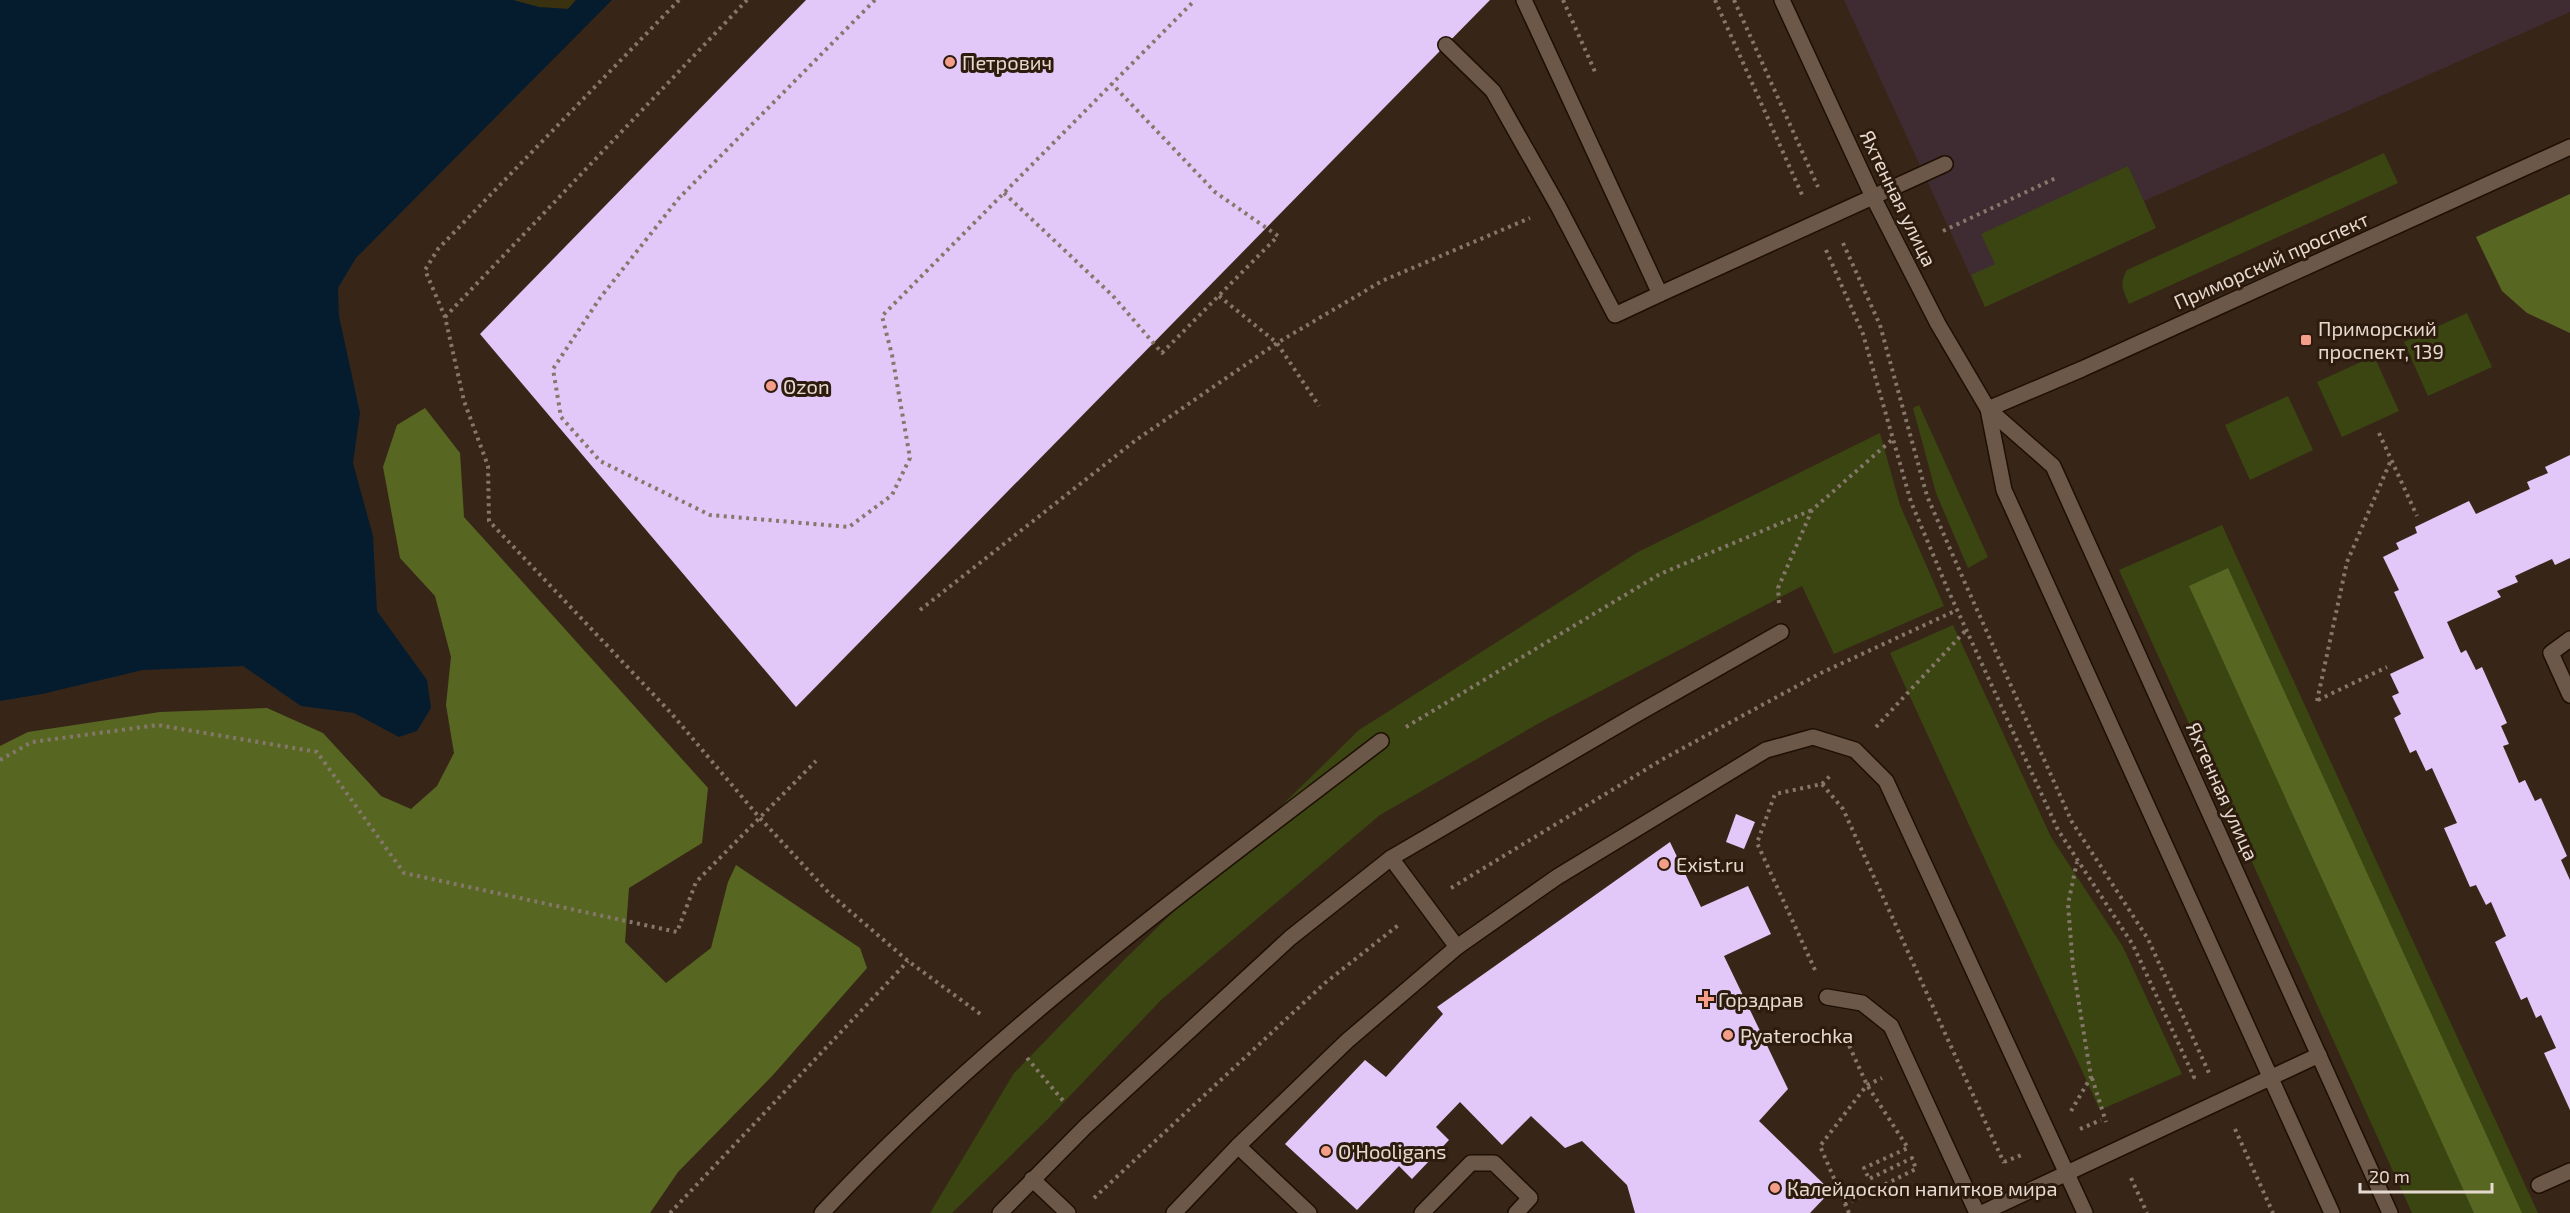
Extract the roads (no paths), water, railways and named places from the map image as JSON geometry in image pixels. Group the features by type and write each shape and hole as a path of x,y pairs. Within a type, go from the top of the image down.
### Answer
{"street":[{"path":"1524,0 1660,294"},
{"name":"Яхтенная улица","path":"1782,0 1873,197 1927,303 1988,409 2004,490 2332,1213"},
{"path":"1446,45 1493,91 1558,206 1615,315 1945,164"},
{"name":"Приморский проспект","path":"1988,409 2082,369 2570,147"},
{"name":"Яхтенная улица","path":"1988,409 2053,466 2390,1213"},
{"path":"1000,1213 1085,1127 1290,938 1391,858 1781,632"},
{"path":"2570,639 2551,653 2570,695"},
{"path":"1174,1213 1238,1146 1347,1041 1457,947 1557,877 1766,750 1813,737 1854,750 1886,781 2085,1213"},
{"path":"822,1213 860,1172 1007,1034 1157,913 1381,741"},
{"path":"1391,858 1457,947"},
{"path":"1827,998 1862,1003 1891,1026 1977,1213"},
{"path":"1982,1213 2319,1055"},
{"path":"1238,1146 1309,1213"},
{"path":"1422,1213 1471,1163 1494,1163 1530,1198 1516,1213"},
{"path":"2539,1185 2570,1171"},
{"path":"1032,1179 1068,1213"}],"water":[{"path":"0,0 513,0 539,7 568,9 576,0 612,0 356,258 338,288 339,316 360,413 353,463 373,536 377,611 427,680 431,708 417,731 399,737 354,713 301,706 243,666 143,670 42,694 0,701"}],"place":[{"name":"Петрович","path":"950,62"},
{"name":"Приморский проспект, 139","path":"2306,340"},
{"name":"Ozon","path":"771,386"},
{"name":"Exist.ru","path":"1664,864"},
{"name":"Горздрав","path":"1706,999"},
{"name":"Pyaterochka","path":"1728,1035"},
{"name":"O'Hooligans","path":"1326,1151"},
{"name":"Калейдоскоп напитков мира","path":"1775,1188"}]}
